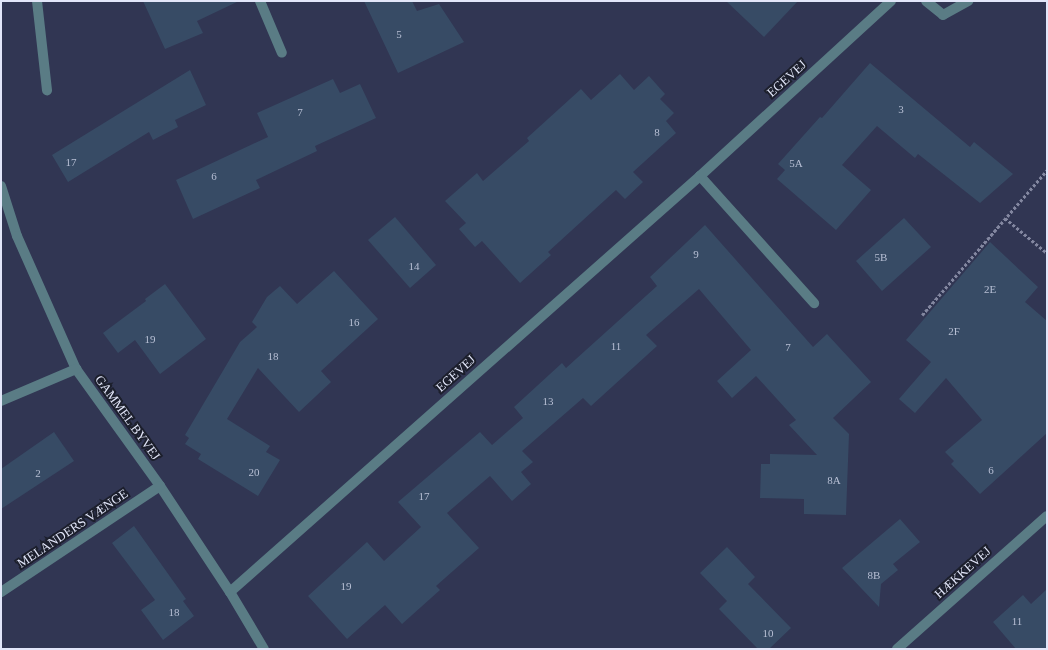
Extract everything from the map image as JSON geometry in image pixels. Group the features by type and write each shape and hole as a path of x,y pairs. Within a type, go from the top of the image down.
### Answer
{"street":[{"path":"37,1 47,90"},
{"path":"260,1 282,53"},
{"name":"EGEVEJ","path":"230,592 700,176 891,1"},
{"path":"926,1 943,15 968,1"},
{"path":"700,176 814,303"},
{"name":"GAMMEL BYVEJ","path":"1,186 17,236 76,369 160,486 230,592 264,649"},
{"path":"1,401 76,369"},
{"name":"MELANDERS VÆNGE","path":"1,592 160,486"},
{"name":"HÆKKEVEJ","path":"897,649 1047,516"}],"path":[{"path":"922,315 1047,170"},
{"path":"1005,218 1047,253"}],"building":[{"path":"143,1 239,1 197,21 203,33 165,49"},
{"path":"364,1 412,1 417,11 439,4 464,42 398,73"},
{"path":"726,1 798,1 764,37"},
{"path":"870,63 970,147 974,142 1013,174 980,203 918,154 915,158 877,126 842,165 871,190 836,230 777,179 785,170 778,164 820,117 822,118"},
{"path":"190,70 206,105 175,120 178,127 153,140 149,132 68,182 52,155"},
{"path":"620,74 634,90 649,76 665,94 660,99 674,113 666,121 676,133 633,172 643,182 625,199 616,190 548,252 551,255 520,283 482,241 475,247 459,229 466,223 445,201 477,173 483,181 529,141 527,138 581,89 591,100"},
{"path":"333,79 340,93 360,84 376,118 315,146 317,151 256,180 260,188 193,219 176,180 268,137 257,113"},
{"path":"395,217 436,265 410,288 368,240"},
{"path":"904,218 931,247 882,291 856,261"},
{"path":"705,225 813,347 827,334 871,382 833,418 849,434 846,515 804,514 804,499 760,498 761,464 770,464 770,454 817,455 789,425 796,420 756,376 732,398 717,381 751,350 699,289 646,335 657,346 591,406 583,398 522,451 533,462 521,472 531,484 512,501 490,476 447,513 479,548 436,586 440,590 402,624 385,605 347,639 308,596 367,542 384,561 421,527 398,502 480,432 492,445 523,418 514,407 562,363 566,368 657,286 650,277"},
{"path":"990,242 1038,287 1025,302 1047,321 1047,433 980,494 951,464 954,461 945,452 982,420 946,378 915,413 899,399 931,362 906,340"},
{"path":"334,271 378,319 321,371 331,382 299,412 258,368 227,419 270,446 266,452 280,460 258,496 198,459 201,454 185,444 189,438 185,435 240,342 257,327 252,322 267,297 280,286 297,304"},
{"path":"165,284 206,339 160,374 135,340 118,353 103,333 146,301 145,299"},
{"path":"54,432 74,461 1,509 1,469"},
{"path":"900,519 920,542 893,564 898,570 881,584 879,607 842,568"},
{"path":"134,526 186,599 183,601 194,616 163,640 141,610 155,600 112,543"},
{"path":"727,547 755,577 748,584 791,628 769,649 758,649 719,609 727,601 700,573"},
{"path":"1047,589 1047,649 1016,649 993,622 1023,595 1031,604"}]}
